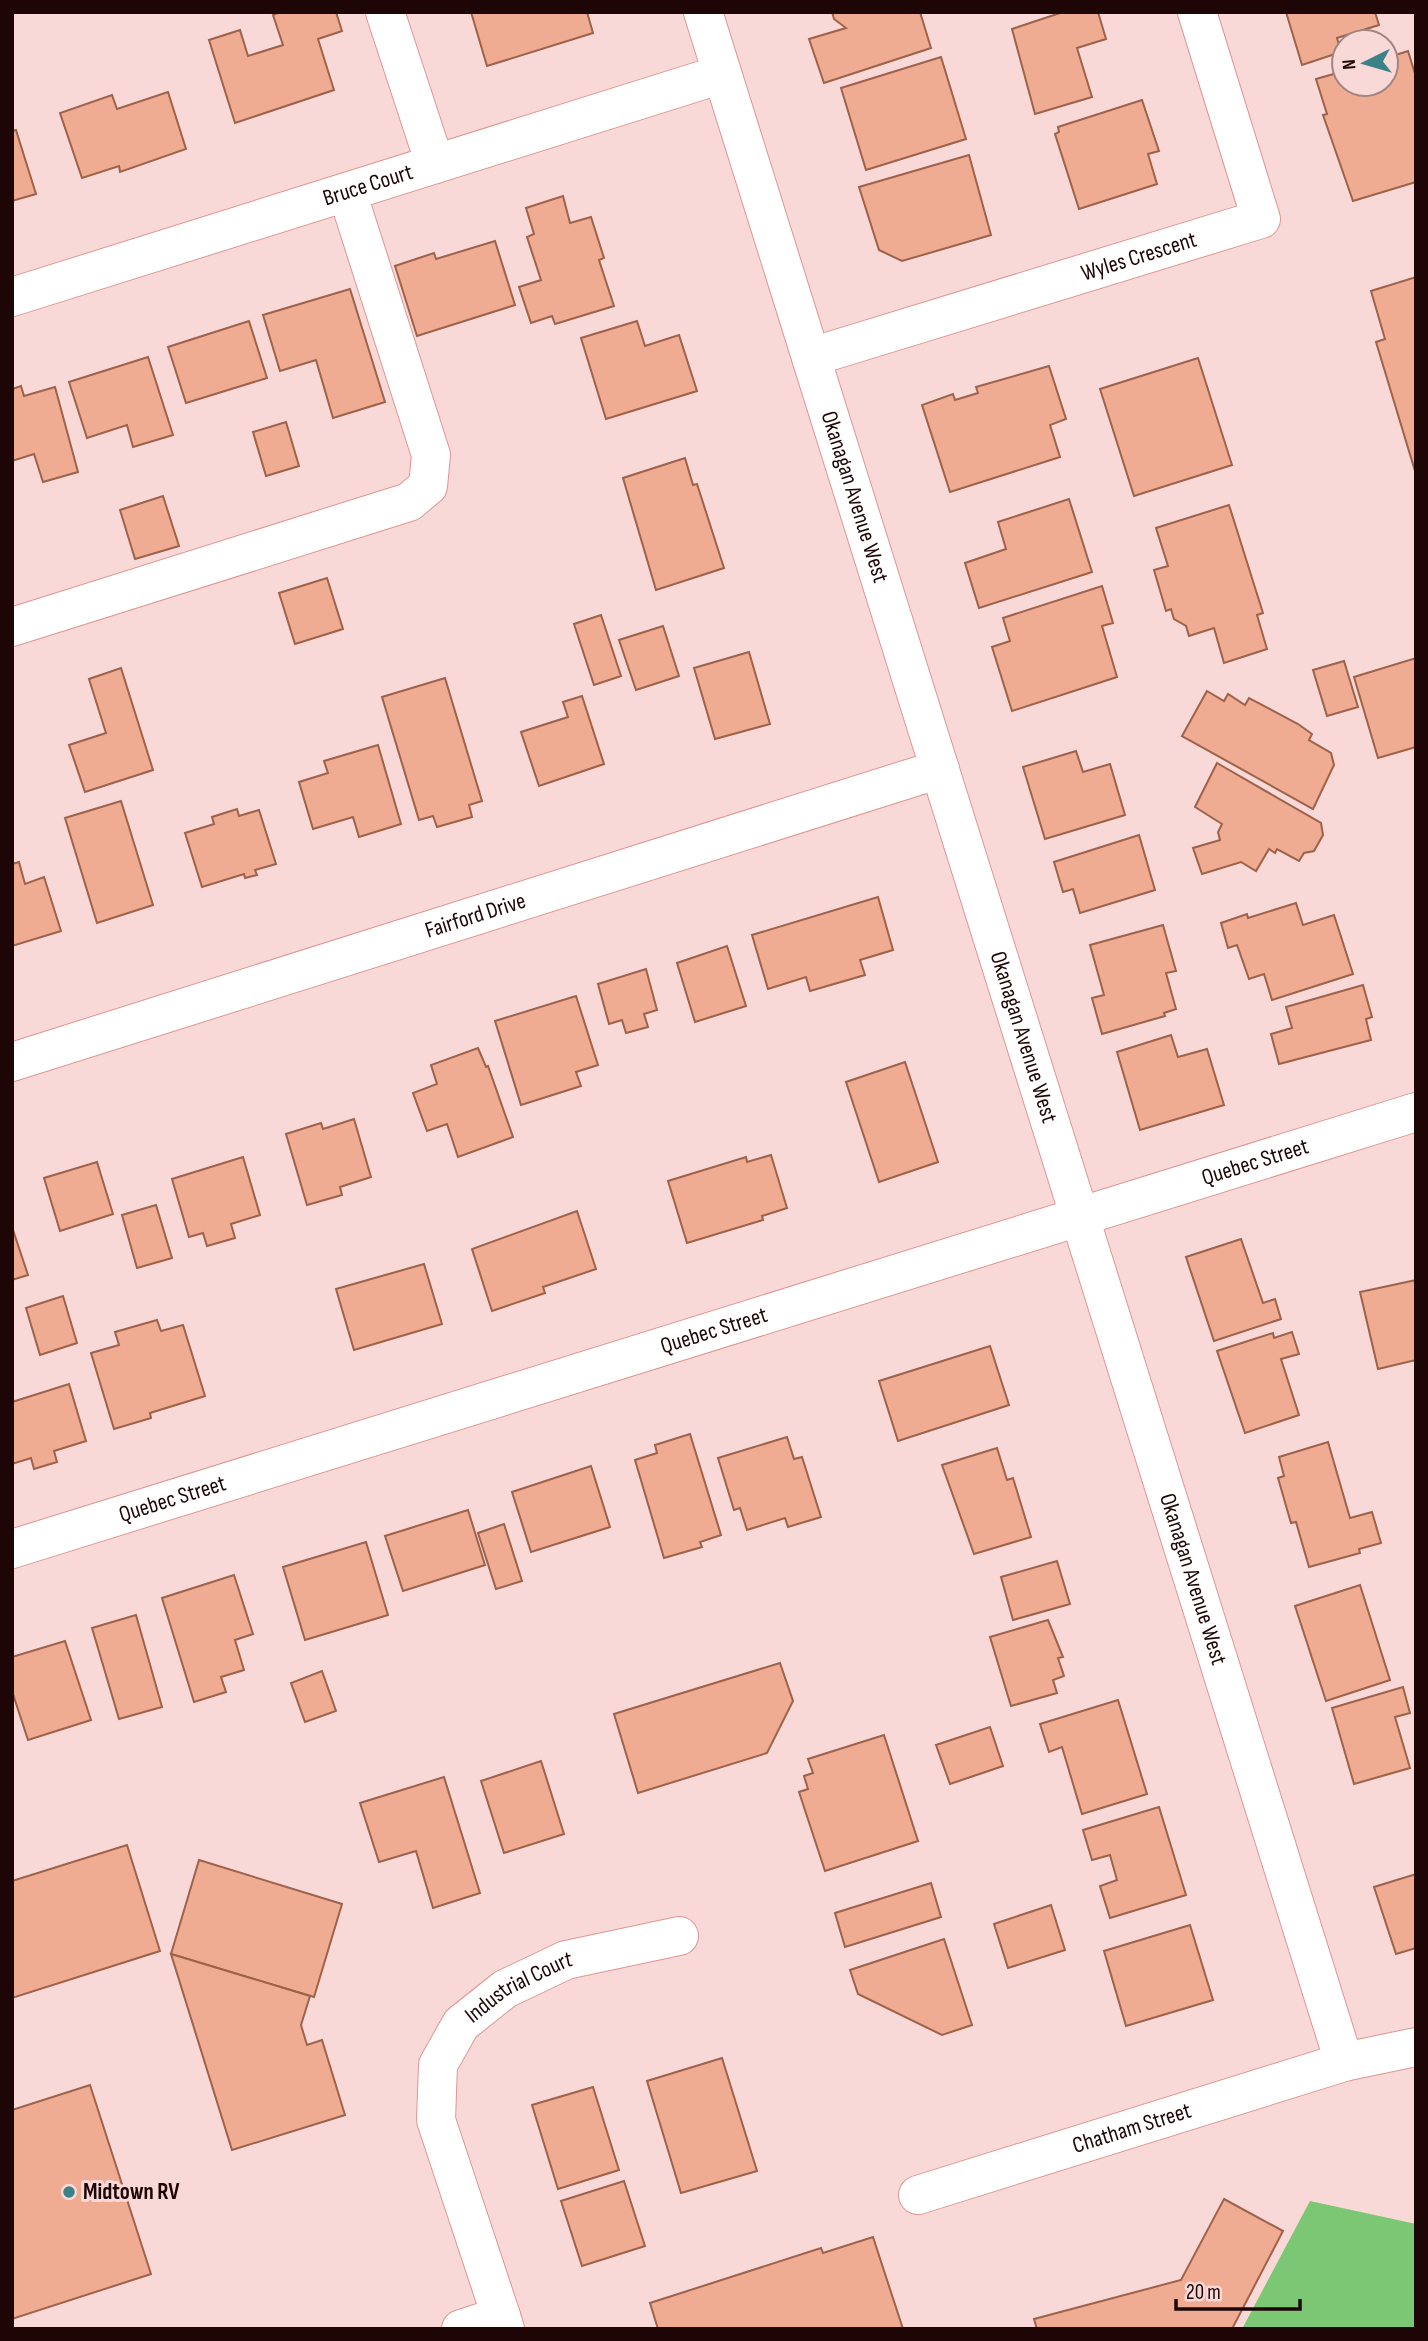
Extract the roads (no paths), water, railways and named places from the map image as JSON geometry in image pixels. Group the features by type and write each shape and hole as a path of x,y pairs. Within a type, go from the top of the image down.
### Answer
{"street":[{"path":"385,12 435,164"},
{"name":"Okanagan Avenue West","path":"703,12 1344,2062"},
{"name":"Wyles Crescent","path":"811,357 1261,219 1197,12"},
{"name":"Bruce Court","path":"12,297 722,74"},
{"path":"12,627 408,502 428,486 431,455 347,192"},
{"name":"Fairford Drive","path":"12,1062 940,769"},
{"name":"Quebec Street","path":"12,1549 1078,1215 1416,1112"},
{"name":"Industrial Court","path":"503,2323 436,2120 438,2065 461,2024 505,1989 566,1960 679,1936"},
{"name":"Chatham Street","path":"918,2195 1344,2062 1416,2048"},
{"path":"461,2329 503,2323"}],"place":[{"name":"Midtown RV","path":"69,2192"}]}
